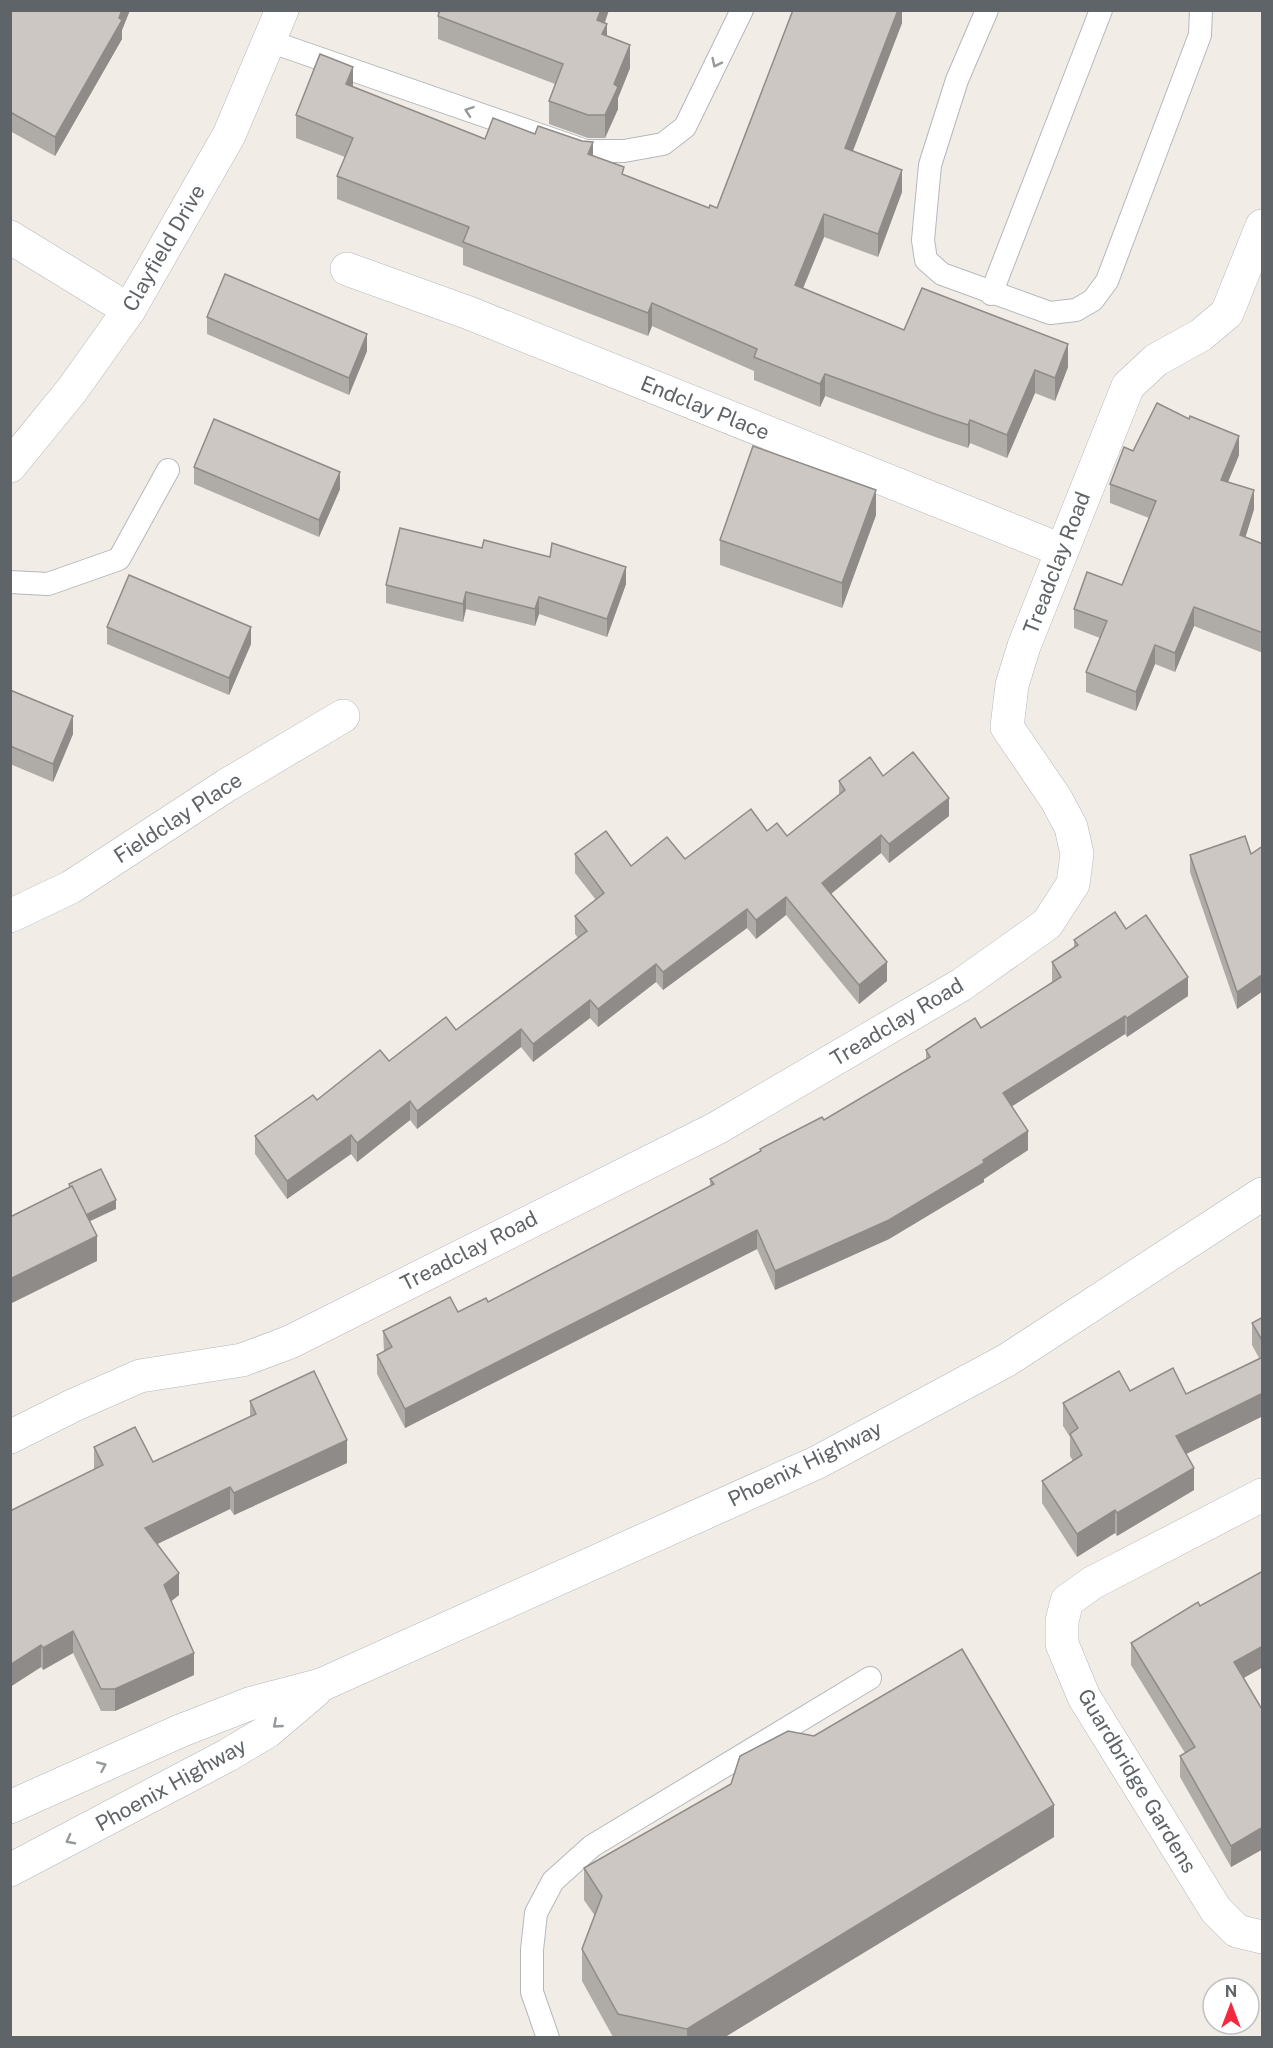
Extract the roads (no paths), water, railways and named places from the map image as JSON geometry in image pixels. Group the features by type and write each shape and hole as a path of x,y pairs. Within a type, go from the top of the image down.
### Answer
{"street":[{"name":"Clayfield Drive","path":"10,466 72,390 129,310 229,135 282,10"},
{"name":"Treadclay Road","path":"10,1437 140,1376 242,1360 290,1342 717,1128 961,985 1047,924 1073,884 1077,854 1071,827 1056,799 1007,727 1012,685 1024,646 1128,386 1156,360 1201,335 1227,313 1263,226"},
{"path":"10,237 129,310"},
{"name":"Endclay Place","path":"347,269 469,313 1061,550"},
{"name":"Fieldclay Place","path":"10,916 71,886 227,785 343,716"},
{"name":"Phoenix Highway","path":"10,1807 190,1727 249,1704 321,1686 818,1462 1007,1360 1263,1194"},
{"name":"Guardbridge Gardens","path":"1263,1495 1092,1583 1067,1601 1062,1621 1062,1644 1084,1697 1216,1910 1237,1931 1263,1937"},
{"name":"Phoenix Highway","path":"10,1870 268,1731 321,1686"}],"lane":[{"path":"269,41 586,151 624,151 663,144 685,127 742,10"},
{"path":"987,10 957,80 930,165 923,240 927,260 942,274 991,294 1050,313 1076,310 1093,300 1107,281 1200,35 1201,10"},
{"path":"991,294 1101,10"},
{"path":"10,582 48,584 119,559 168,470"},
{"path":"548,2037 532,1992 532,1950 536,1913 553,1881 592,1846 870,1678"}]}
